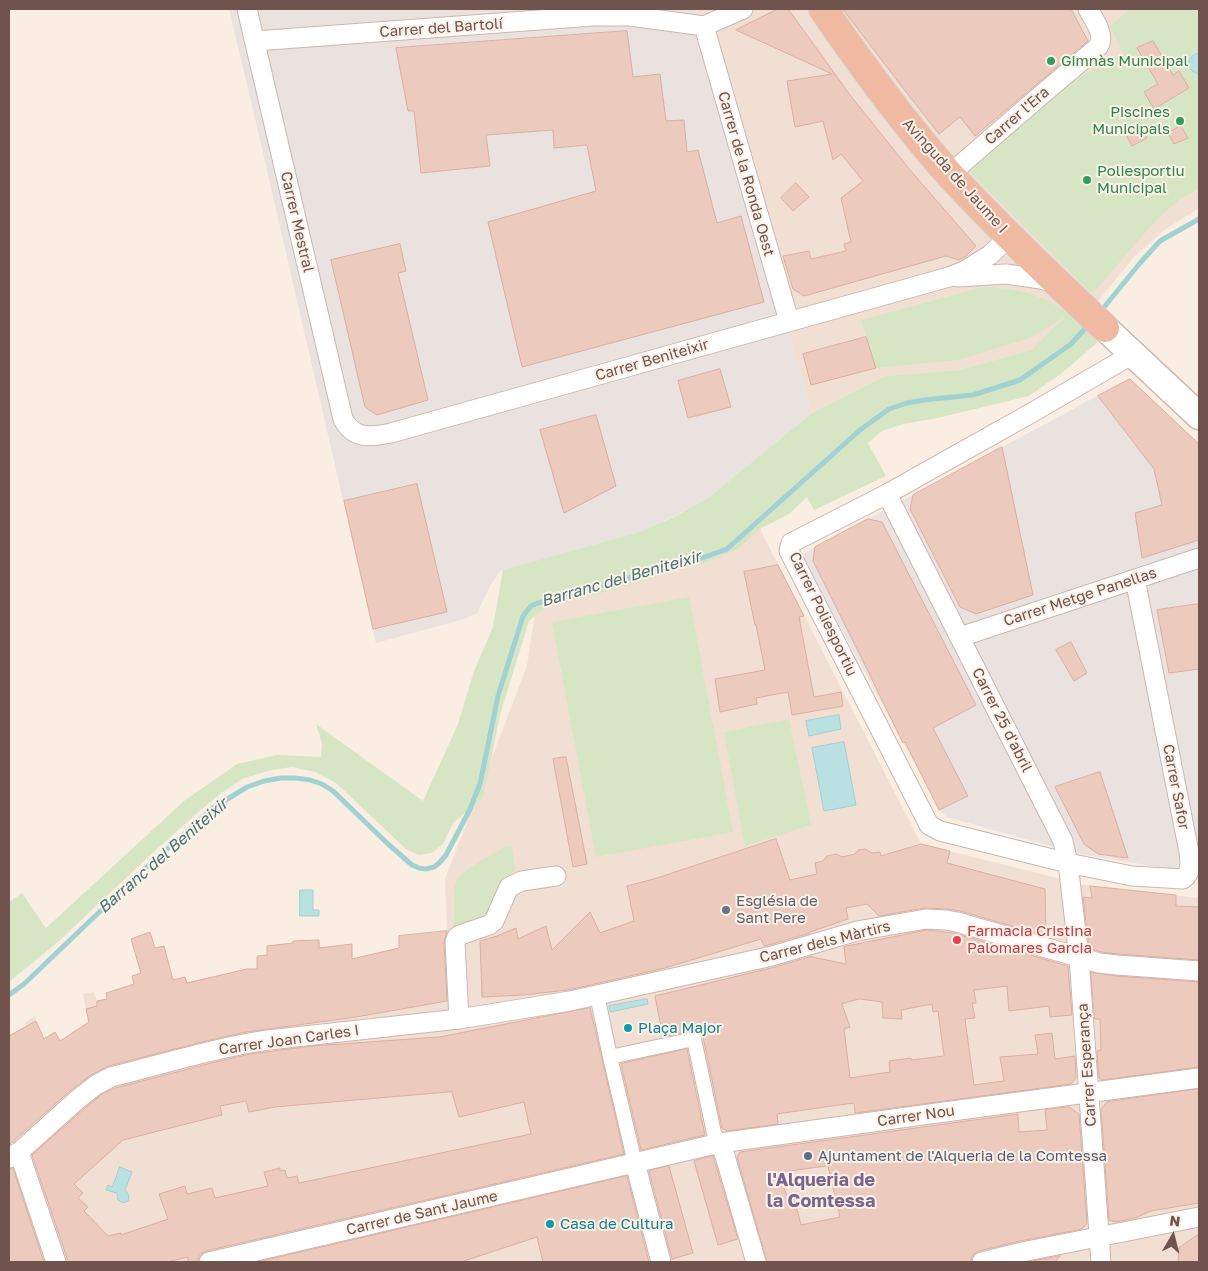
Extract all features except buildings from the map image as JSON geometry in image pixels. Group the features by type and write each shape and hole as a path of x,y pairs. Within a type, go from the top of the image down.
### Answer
{"highway":[{"name":"Avinguda de Jaume I","path":"822,9 852,52 914,133 950,174 1065,291 1105,328"}],"main road":[{"path":"1105,328 1199,416"}],"street":[{"name":"Carrer Mestral","path":"247,9 343,419 354,432"},
{"path":"704,26 743,9"},
{"name":"Carrer l'Era","path":"950,174 1098,47 1101,35 1088,9"},
{"name":"Carrer del Bartolí","path":"255,41 591,13 704,26"},
{"name":"Carrer de la Ronda Oest","path":"704,26 789,321"},
{"name":"Carrer Beniteixir","path":"949,277 971,277 1001,272 1012,266 1018,244"},
{"name":"Carrer Beniteixir","path":"354,432 363,436 374,437 391,433 949,277 964,271 990,255 1018,244"},
{"name":"Carrer Beniteixir","path":"992,274 1041,279 1065,291"},
{"name":"Carrer Poliesportiu","path":"1068,863 940,831 929,824 917,804 789,551 791,543 887,494 1133,354"},
{"name":"Carrer 25 d'abril","path":"887,494 1063,841 1068,863 1079,958"},
{"name":"Carrer Metge Panellas","path":"960,637 1199,558"},
{"name":"Carrer Safor","path":"1068,863 1132,876 1183,879 1188,875 1191,866 1135,579"},
{"path":"459,1019 455,942 457,937 489,926 494,921 509,887 522,881 556,876"},
{"name":"Carrer dels Màrtirs","path":"570,1001 764,958 857,931 926,919 957,922 1099,963 1199,971"},
{"name":"Carrer Esperança","path":"1079,958 1101,1262"},
{"path":"597,995 610,1060 662,1262"},
{"name":"Carrer Joan Carles I","path":"14,1155 78,1099 96,1085 111,1077 248,1043 459,1019 570,1001"},
{"path":"610,1060 694,1039 714,1133 725,1156 756,1262"},
{"name":"Carrer Nou","path":"636,1163 720,1143 1199,1078"},
{"path":"14,1155 56,1262"},
{"name":"Carrer de Sant Jaume","path":"209,1262 636,1163"},
{"path":"982,1262 1022,1252 1199,1217"}],"shaded area":[{"path":"229,9 696,9 812,413 709,497 675,516 639,532 500,571 490,586 477,613 461,620 376,643"},
{"path":"696,9 1199,9 1199,208 1163,231 1134,257 1100,299 1074,322 1031,350 959,370 884,376 812,413"},
{"path":"1129,379 1199,445 1199,874 1075,853 947,817 941,812 801,555"},
{"path":"760,529 921,844 1090,886 1199,898 1199,1262 9,1262 9,1063 20,1056 10,1035 26,1026 25,1023 34,1016 44,1038 55,1032 60,1041 88,1022 83,994 94,992 97,1001 107,999 106,993 134,984 132,976 140,973 131,939 150,932 154,948 164,946 168,958 158,961 163,982 185,977 187,982 247,969 257,969 257,956 293,951 293,941 319,940 320,948 352,959 399,948 399,936 447,931 445,879 527,666 536,607"}],"green space":[{"name":"Poliesportiu Municipal","path":"1130,9 1199,9 1199,189 1179,200 1158,218 1092,294 970,172 997,142 1038,107 1102,63 1123,54 1110,26"},
{"path":"983,287 1018,291 1050,302 1070,315 1098,342 1062,373 1029,396 904,424 882,431 868,443 886,476 814,510 807,497 789,514 760,529 738,549 706,562 616,589 546,607 529,621 500,715 483,798 453,823 443,844 432,853 419,855 407,850 336,783 315,772 292,767 271,770 242,779 220,794 148,857 58,942 9,982 9,902 22,893 46,928 184,801 237,764 277,755 321,757 322,743 316,724 423,801 458,724 474,671 493,627 503,570 639,532 674,517 709,497 812,413 884,376 959,370 1031,350 1066,316 1030,338 958,360 876,368 861,320"},
{"path":"689,597 733,832 596,857 552,622"},
{"path":"789,719 811,825 745,846 724,732"},
{"path":"506,846 512,847 515,869 503,886 490,918 454,928 454,896 457,880 472,867"}],"water":[{"path":"1199,53 1199,74 1191,70 1188,63 1191,57"},
{"path":"839,715 841,729 809,736 806,721"},
{"path":"844,742 856,805 824,811 812,748"},
{"path":"300,890 313,890 313,910 319,910 319,916 300,916"},
{"path":"647,999 648,1004 610,1012 609,1006"},
{"path":"120,1167 132,1172 125,1190 129,1199 123,1203 118,1200 117,1193 106,1190 108,1185 112,1187"}],"waterway":[{"name":"Barranc del Beniteixir","path":"1101,311 1160,241 1199,219"},
{"name":"Barranc del Beniteixir","path":"9,995 24,984 137,876 213,808 247,787 264,781 295,778 322,784 333,791 412,865 426,869 434,867 446,855 470,809 480,784 498,696 523,616 531,606 705,557 727,549 860,430 889,409 924,400 973,395 1020,380 1071,344 1090,323"}],"place":[{"name":"Gimnàs Municipal","path":"1051,61"},
{"name":"Piscines Municipals","path":"1180,121"},
{"name":"Poliesportiu Municipal","path":"1087,180"},
{"name":"Església de Sant Pere","path":"726,910"},
{"name":"Farmacia Cristina Palomares Garcia","path":"957,940"},
{"name":"Plaça Major","path":"628,1028"},
{"name":"Ajuntament de l'Alqueria de la Comtessa","path":"808,1156"},
{"name":"Casa de Cultura","path":"550,1224"}],"district":[{"name":"l'Alqueria de la Comtessa","path":"821,1190"}]}
